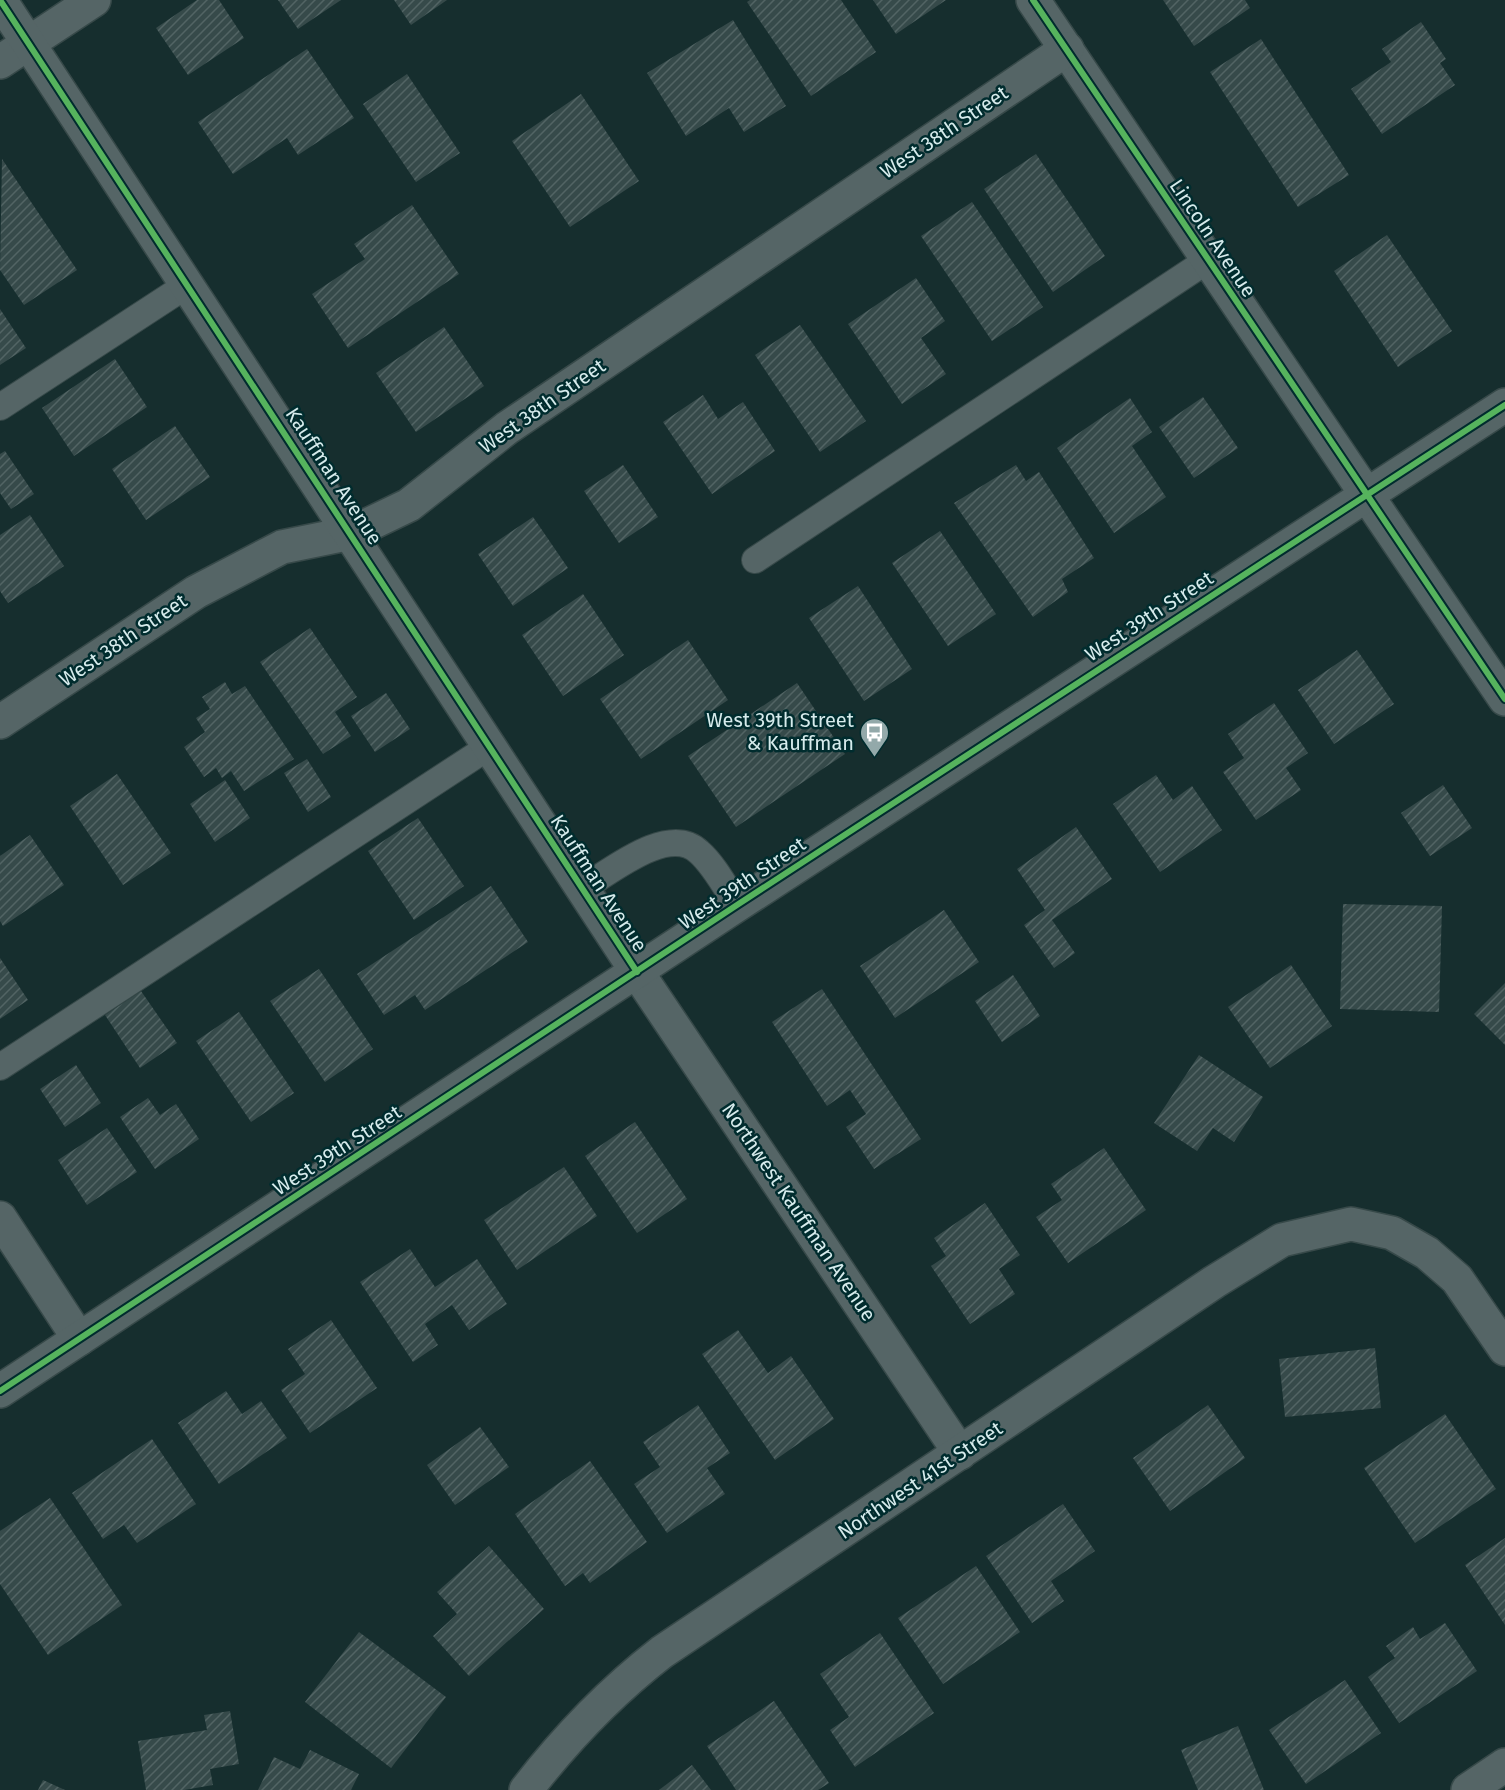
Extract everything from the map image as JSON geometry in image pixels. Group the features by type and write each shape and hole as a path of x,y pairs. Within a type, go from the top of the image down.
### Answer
{"street":[{"name":"Kauffman Avenue","path":"0,0 637,972"},
{"path":"0,62 94,0"},
{"name":"Lincoln Avenue","path":"1033,0 1505,699"},
{"name":"West 38th Street","path":"0,723 196,592 282,547 351,533 409,505 507,428 1067,49"},
{"name":"West 39th Street","path":"0,1391 737,905 1505,405"},
{"name":"Northwest Kauffman Avenue","path":"637,972 960,1453"},
{"path":"0,1218 80,1339"},
{"name":"Northwest 41st Street","path":"526,1790 563,1741 624,1682 662,1652 1214,1281 1282,1240 1351,1224 1392,1233 1427,1253 1457,1279 1505,1349"},
{"path":"1468,1790 1505,1765"}],"lane":[{"path":"755,561 1208,260"},
{"path":"0,406 188,285"},
{"path":"0,1068 490,746"},
{"path":"583,888 651,847 676,842 699,850 737,905"}],"building":[{"path":"197,0 219,0 244,38 188,75 156,28"},
{"path":"278,0 341,0 298,29"},
{"path":"394,0 447,0 411,25"},
{"path":"750,0 841,0 876,52 811,96 747,2"},
{"path":"873,0 946,0 896,34"},
{"path":"1163,0 1245,0 1250,8 1194,46"},
{"path":"733,20 786,106 744,132 729,108 686,136 647,73"},
{"path":"1421,22 1446,59 1440,63 1455,85 1382,134 1351,89 1391,62 1382,49"},
{"path":"1261,39 1349,175 1298,207 1210,72"},
{"path":"307,49 354,118 298,155 287,138 233,174 198,122"},
{"path":"407,74 460,153 416,182 363,104"},
{"path":"581,94 639,181 570,227 512,141"},
{"path":"1036,154 1105,256 1053,292 984,189"},
{"path":"2,159 77,270 24,305 0,270"},
{"path":"972,202 1043,307 992,341 921,236"},
{"path":"412,205 459,274 348,348 312,294 365,259 354,244"},
{"path":"1387,235 1452,331 1398,367 1334,271"},
{"path":"916,278 945,321 921,338 946,374 902,404 848,324"},
{"path":"0,309 26,348 0,365"},
{"path":"800,325 866,421 820,452 755,355"},
{"path":"444,327 484,386 416,432 376,373"},
{"path":"115,359 147,407 74,456 42,408"},
{"path":"703,395 718,419 743,402 775,451 712,494 663,422"},
{"path":"1203,397 1238,448 1194,478 1159,427"},
{"path":"1130,398 1152,432 1132,446 1166,497 1114,533 1057,448"},
{"path":"175,426 210,477 146,520 112,469"},
{"path":"5,451 34,494 11,509 0,493 0,454"},
{"path":"623,465 658,517 619,543 584,491"},
{"path":"1016,465 1026,481 1039,472 1094,558 1062,579 1068,592 1033,617 954,503"},
{"path":"30,515 64,566 8,603 0,591 0,535"},
{"path":"533,517 568,568 513,606 478,554"},
{"path":"940,531 996,614 948,646 892,563"},
{"path":"858,586 912,669 864,701 809,618"},
{"path":"583,594 624,655 563,696 522,635"},
{"path":"310,628 357,697 335,712 351,736 323,754 260,662"},
{"path":"688,640 728,700 641,759 600,699"},
{"path":"1357,650 1394,704 1334,744 1298,690"},
{"path":"225,682 232,694 245,686 294,759 244,791 231,771 222,778 216,768 204,777 184,747 205,732 196,718 210,709 202,697"},
{"path":"797,683 845,754 736,827 688,756"},
{"path":"386,693 410,729 375,752 351,716"},
{"path":"1274,703 1308,753 1286,768 1301,790 1256,820 1223,772 1244,758 1228,734"},
{"path":"307,759 331,797 308,812 284,773"},
{"path":"117,774 171,853 123,885 70,806"},
{"path":"1156,775 1173,800 1192,786 1222,830 1160,872 1113,804"},
{"path":"225,780 250,818 215,842 190,804"},
{"path":"1443,785 1472,828 1430,856 1401,813"},
{"path":"418,818 464,886 414,920 368,851"},
{"path":"1076,827 1112,879 1052,920 1075,953 1054,968 1024,925 1045,910 1017,869"},
{"path":"30,835 64,885 3,926 0,921 0,856"},
{"path":"491,886 528,942 425,1010 415,995 384,1015 357,974"},
{"path":"1343,904 1442,906 1439,1012 1340,1009"},
{"path":"944,910 979,962 895,1018 860,966"},
{"path":"0,958 28,1000 0,1019"},
{"path":"1291,965 1332,1026 1270,1068 1228,1007"},
{"path":"319,969 373,1049 325,1082 270,1001"},
{"path":"1013,975 1040,1016 1002,1042 975,1001"},
{"path":"1505,983 1505,1045 1474,1014"},
{"path":"822,989 921,1139 874,1169 846,1127 866,1114 850,1090 827,1106 772,1022"},
{"path":"141,991 177,1043 140,1068 105,1015"},
{"path":"239,1012 294,1093 251,1122 196,1041"},
{"path":"1199,1055 1263,1097 1234,1142 1213,1128 1197,1151 1154,1123"},
{"path":"76,1065 101,1103 65,1127 40,1089"},
{"path":"148,1098 160,1115 176,1104 199,1139 155,1169 120,1117"},
{"path":"635,1122 687,1199 637,1233 585,1156"},
{"path":"107,1128 137,1172 87,1205 58,1160"},
{"path":"1104,1148 1146,1210 1068,1263 1036,1217 1062,1200 1051,1184"},
{"path":"564,1167 597,1216 517,1270 484,1220"},
{"path":"985,1203 1020,1255 999,1269 1015,1294 970,1324 931,1266 946,1256 934,1238"},
{"path":"410,1249 435,1287 477,1259 507,1304 469,1330 452,1305 425,1324 438,1345 413,1362 360,1282"},
{"path":"331,1320 377,1388 310,1433 281,1390 305,1374 288,1349"},
{"path":"738,1330 768,1373 791,1356 834,1419 775,1460 702,1354"},
{"path":"1375,1348 1381,1408 1285,1417 1279,1359"},
{"path":"226,1391 242,1414 261,1401 287,1438 219,1484 178,1423"},
{"path":"698,1405 730,1453 707,1468 725,1494 667,1533 634,1484 660,1467 643,1442"},
{"path":"1208,1405 1245,1458 1170,1511 1133,1458"},
{"path":"1445,1414 1496,1489 1415,1543 1364,1468"},
{"path":"480,1427 509,1467 455,1505 427,1465"},
{"path":"152,1439 196,1504 137,1543 124,1525 103,1539 72,1493"},
{"path":"590,1461 647,1542 590,1583 583,1573 565,1586 515,1514"},
{"path":"50,1498 122,1605 48,1655 0,1584 0,1531"},
{"path":"1063,1504 1095,1551 1051,1581 1064,1601 1032,1623 986,1556"},
{"path":"1505,1538 1505,1625 1465,1565"},
{"path":"489,1546 544,1609 469,1676 433,1636 457,1614 437,1592"},
{"path":"976,1566 1020,1632 943,1684 898,1618"},
{"path":"1445,1623 1477,1671 1399,1723 1368,1677 1395,1658 1386,1646 1413,1627 1420,1639"},
{"path":"359,1632 446,1697 391,1768 305,1702"},
{"path":"880,1633 934,1713 855,1767 830,1730 849,1717 820,1674"},
{"path":"1345,1680 1381,1733 1306,1784 1269,1730"},
{"path":"774,1701 829,1783 818,1790 736,1790 707,1746"},
{"path":"230,1711 239,1764 210,1769 213,1785 184,1790 146,1790 138,1741 207,1730 204,1715"},
{"path":"1238,1726 1264,1790 1198,1790 1181,1750"},
{"path":"310,1750 359,1774 351,1790 258,1790 274,1757 300,1769"},
{"path":"692,1765 711,1790 659,1790"},
{"path":"43,1780 65,1790 38,1790"}],"cycle path":[{"path":"0,0 637,972"},
{"path":"1033,0 1505,699"},
{"path":"0,1391 737,905 1505,405"}],"place":[{"name":"West 39th Street & Kauffman","path":"875,758"}]}
